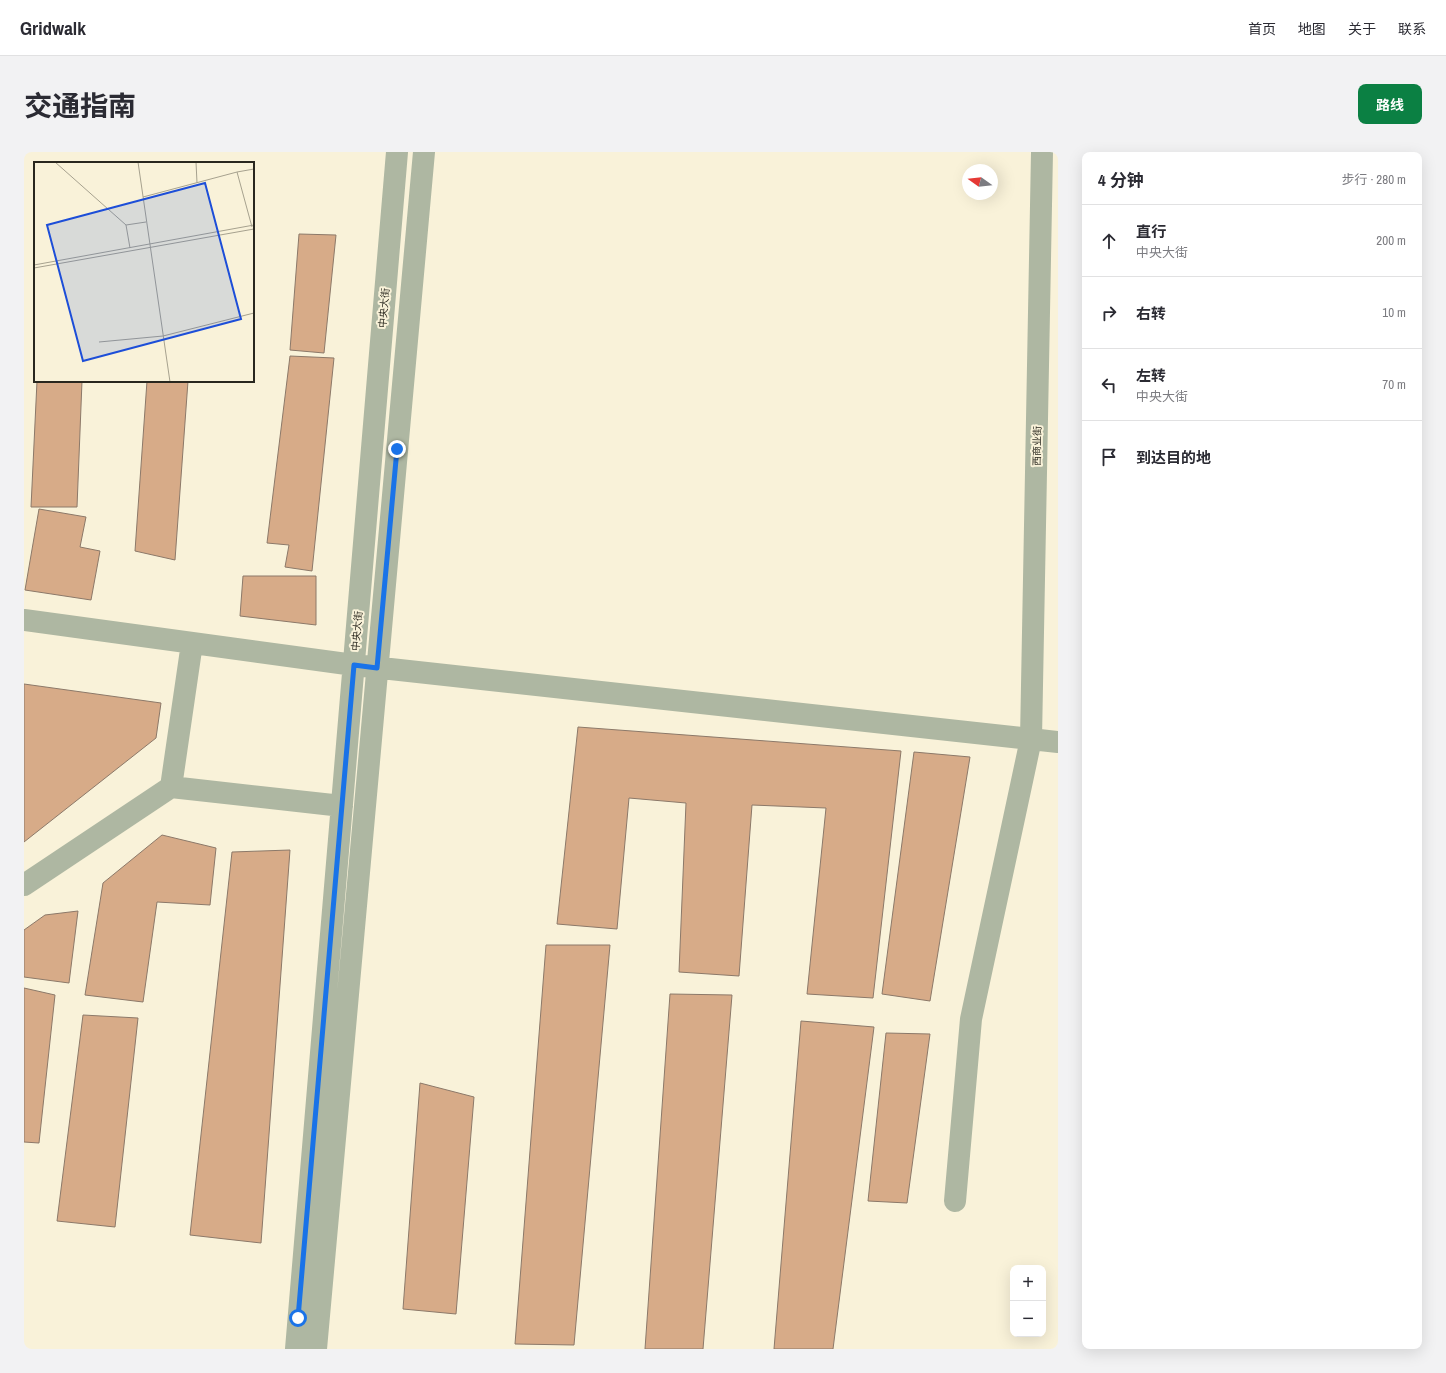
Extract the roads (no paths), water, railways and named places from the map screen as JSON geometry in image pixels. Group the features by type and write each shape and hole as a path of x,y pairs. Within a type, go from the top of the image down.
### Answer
{"street":[{"name":"中央大街","path":"296,1349 397,152"},
{"path":"316,1349 424,152"},
{"name":"西商业街","path":"955,1201 971,1019 1032,739 1042,152"},
{"path":"24,620 377,668 1058,742"},
{"path":"171,787 192,643"},
{"path":"24,885 171,787 342,806"}]}
